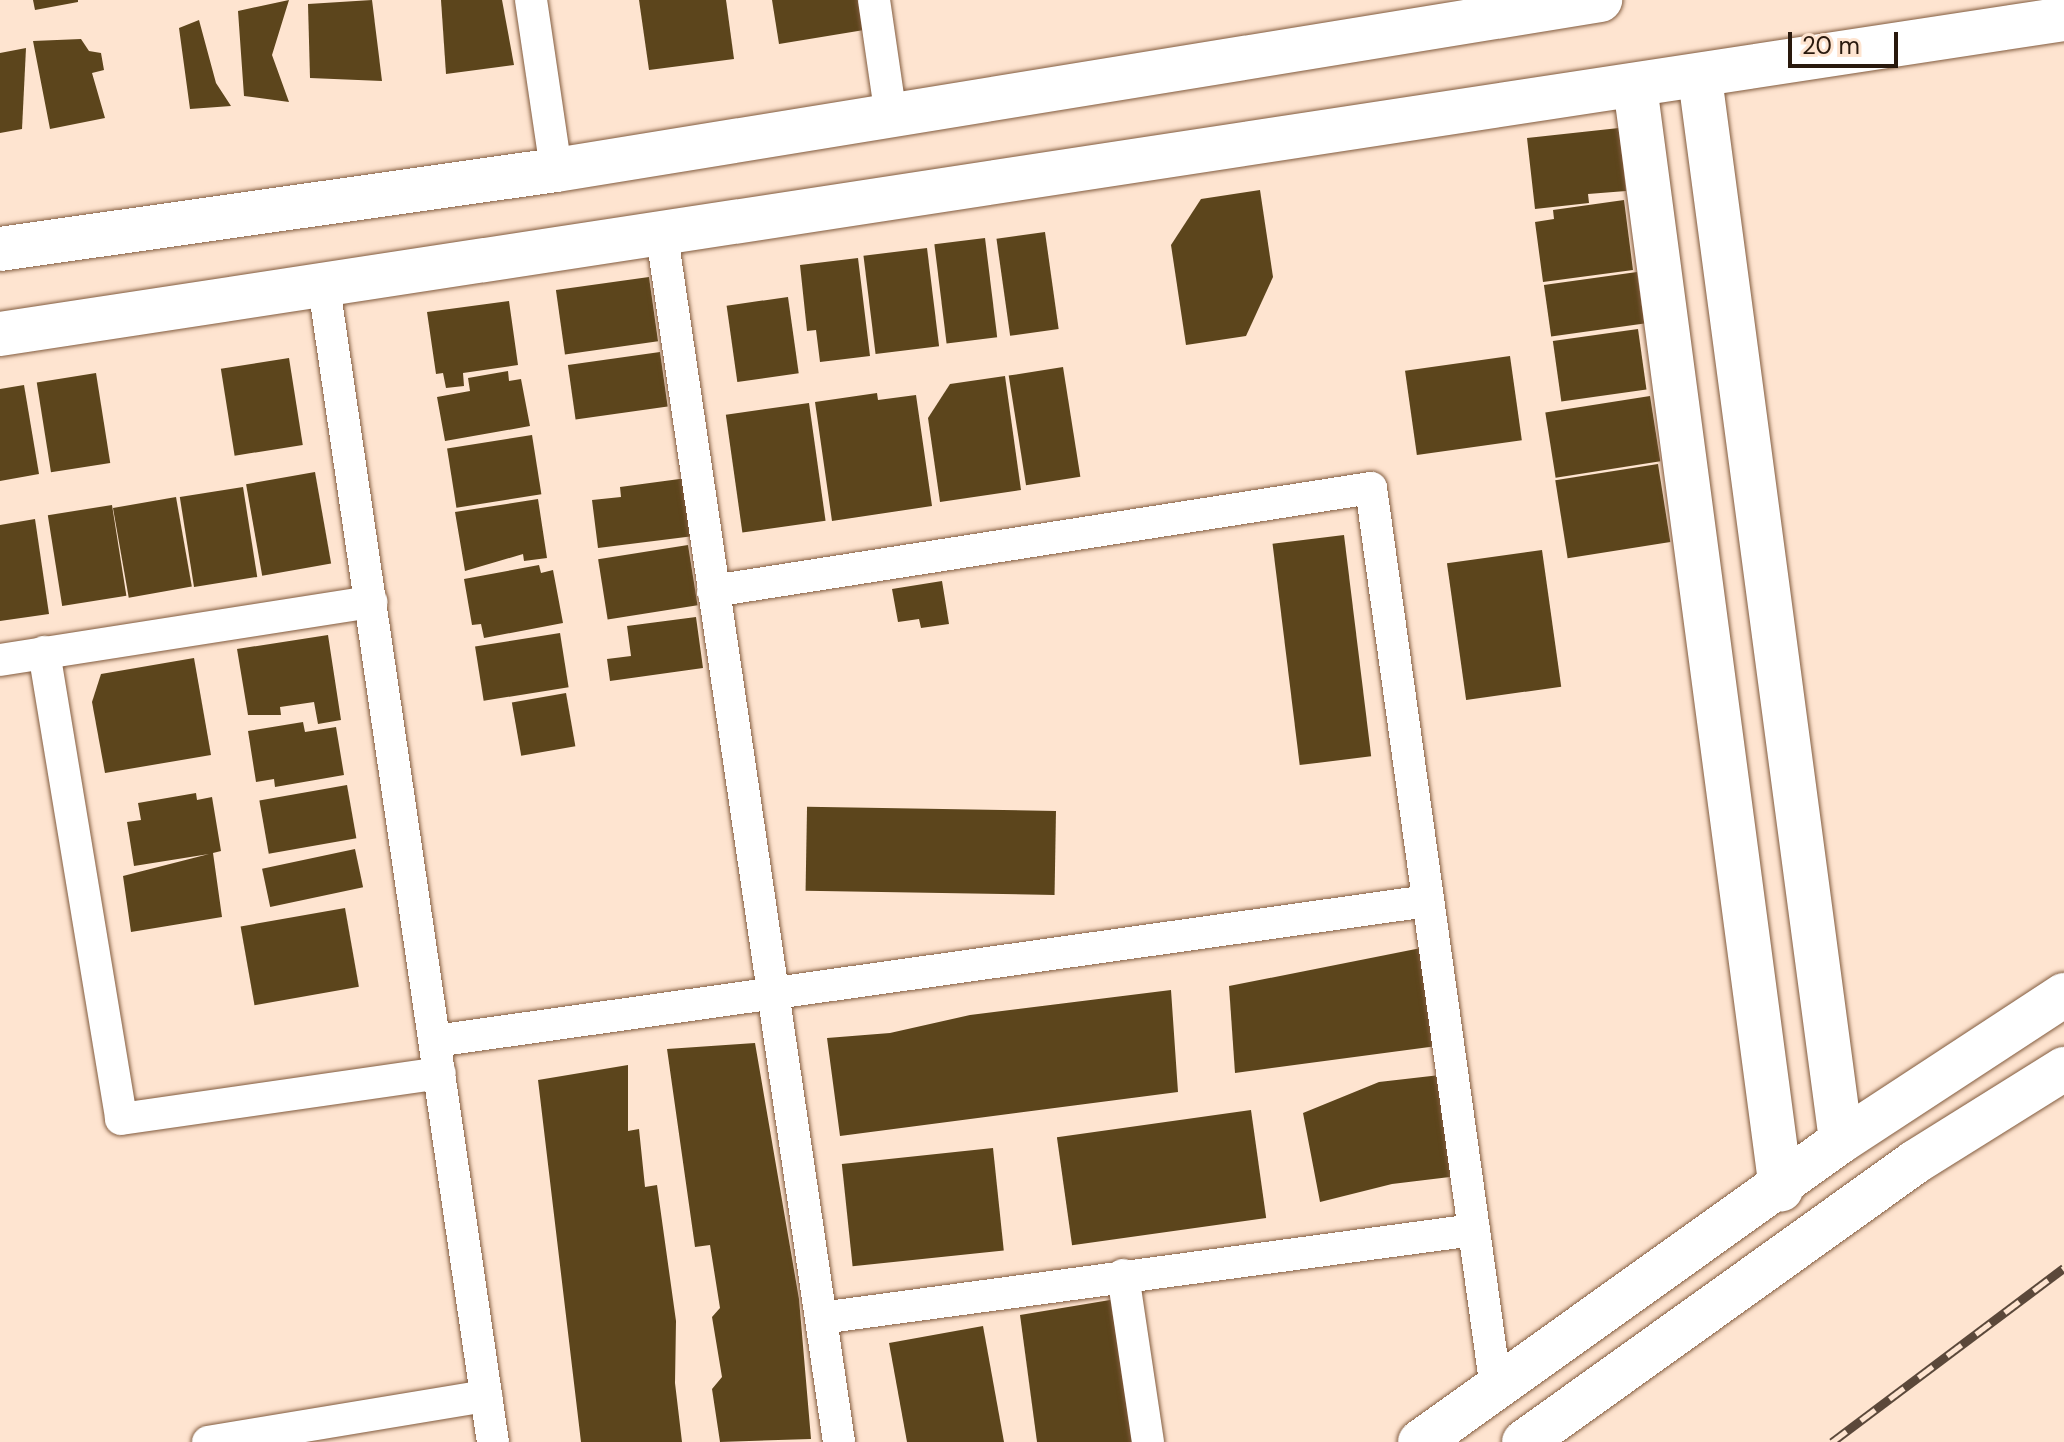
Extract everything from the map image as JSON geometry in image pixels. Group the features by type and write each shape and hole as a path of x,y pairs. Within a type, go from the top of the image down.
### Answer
{"main road":[{"path":"0,249 556,170 1600,0"},
{"path":"0,334 1700,78 2064,19"},
{"path":"1700,78 1841,1141"},
{"path":"1635,86 1781,1189"},
{"path":"1420,1442 1781,1189 1841,1141 2064,995"},
{"path":"1524,1442 1915,1162 2064,1069"}],"street":[{"path":"531,0 556,170"},
{"path":"874,0 891,117"},
{"path":"662,236 839,1442"},
{"path":"324,287 493,1442"},
{"path":"713,591 1371,488 1496,1389"},
{"path":"0,660 372,602"},
{"path":"44,652 121,1119 440,1073"},
{"path":"435,1041 1427,901"},
{"path":"821,1318 1474,1230"},
{"path":"1123,1275 1148,1442"},
{"path":"208,1442 486,1396"}],"building":[{"path":"33,0 78,0 78,2 35,10"},
{"path":"289,0 272,55 289,102 244,96 238,11"},
{"path":"372,0 382,81 310,78 308,4"},
{"path":"441,0 502,0 514,65 446,74"},
{"path":"639,0 726,0 734,59 649,70"},
{"path":"772,0 859,0 864,30 779,44"},
{"path":"199,20 216,83 231,106 190,109 179,28"},
{"path":"81,39 89,51 101,53 104,70 92,73 105,118 50,129 33,41"},
{"path":"26,48 22,129 0,133 0,53"},
{"path":"1619,128 1626,191 1588,194 1589,203 1535,209 1527,138"},
{"path":"1260,190 1273,277 1246,336 1186,345 1171,245 1201,199"},
{"path":"1624,200 1633,270 1543,282 1535,222 1554,219 1553,210"},
{"path":"1045,232 1059,329 1010,336 996,239"},
{"path":"985,238 997,337 947,343 934,244"},
{"path":"927,248 939,346 876,354 863,256"},
{"path":"858,258 870,356 820,362 816,330 807,331 800,265"},
{"path":"1637,272 1644,323 1551,337 1544,285"},
{"path":"649,277 658,341 565,354 556,290"},
{"path":"788,297 799,373 737,382 727,306"},
{"path":"509,301 518,365 463,373 464,386 446,388 443,373 436,374 427,312"},
{"path":"1638,329 1646,389 1561,401 1553,341"},
{"path":"660,352 668,406 576,419 568,365"},
{"path":"1510,356 1522,440 1417,455 1405,371"},
{"path":"289,358 303,445 235,456 221,369"},
{"path":"1063,367 1080,477 1026,485 1009,376"},
{"path":"508,371 509,381 521,379 530,426 445,441 437,397 470,391 468,378"},
{"path":"96,373 110,463 51,472 37,382"},
{"path":"1005,376 1021,490 940,502 928,418 950,384"},
{"path":"24,385 39,474 0,481 0,389"},
{"path":"877,393 878,400 916,395 932,506 832,521 815,402"},
{"path":"1650,396 1660,461 1556,478 1545,413"},
{"path":"809,403 826,521 742,533 726,415"},
{"path":"532,435 541,494 456,508 447,448"},
{"path":"1658,464 1670,542 1568,558 1555,480"},
{"path":"315,472 331,564 262,576 246,484"},
{"path":"687,478 694,536 598,548 592,500 621,497 620,487"},
{"path":"243,487 257,577 194,587 180,497"},
{"path":"176,497 192,587 129,598 113,508"},
{"path":"538,499 547,558 524,561 523,554 465,571 455,512"},
{"path":"112,505 126,596 62,606 48,515"},
{"path":"35,519 49,614 0,621 0,525"},
{"path":"1344,535 1371,756 1300,765 1273,544"},
{"path":"688,545 698,605 608,619 598,559"},
{"path":"1542,550 1561,687 1466,700 1447,563"},
{"path":"539,565 541,573 553,570 563,623 484,638 481,624 472,625 464,579"},
{"path":"942,581 949,624 921,628 919,619 898,622 892,589"},
{"path":"696,617 703,668 610,681 607,659 631,656 627,626"},
{"path":"560,633 569,687 484,701 475,646"},
{"path":"328,635 341,720 318,724 314,702 280,707 281,715 248,715 237,649"},
{"path":"194,658 211,755 105,773 92,702 101,674"},
{"path":"566,693 575,746 521,756 512,703"},
{"path":"303,722 305,732 336,727 344,775 275,787 274,779 256,782 248,731"},
{"path":"347,785 356,838 269,854 259,800"},
{"path":"196,793 197,800 212,797 221,851 213,853 222,917 131,932 123,876 209,854 134,866 127,822 141,820 138,803"},
{"path":"807,807 1056,811 1055,895 806,891"},
{"path":"355,849 363,887 270,907 262,869"},
{"path":"345,908 359,987 255,1005 241,926"},
{"path":"1426,947 1437,1046 1235,1073 1229,986"},
{"path":"1171,990 1178,1092 840,1136 827,1038 890,1033 970,1015"},
{"path":"755,1043 799,1299 811,1439 720,1442 712,1389 722,1377 712,1317 720,1308 710,1245 695,1247 667,1049"},
{"path":"628,1065 628,1131 639,1129 645,1187 657,1185 676,1321 675,1383 682,1442 581,1442 538,1080"},
{"path":"1440,1075 1458,1176 1392,1184 1320,1202 1303,1113 1379,1082"},
{"path":"1251,1110 1266,1218 1072,1245 1057,1137"},
{"path":"993,1148 1004,1250 853,1266 842,1164"},
{"path":"1116,1299 1140,1442 1037,1442 1020,1315"},
{"path":"983,1326 1004,1442 907,1442 889,1343"}],"railway":[{"path":"1832,1442 2064,1268"}]}
